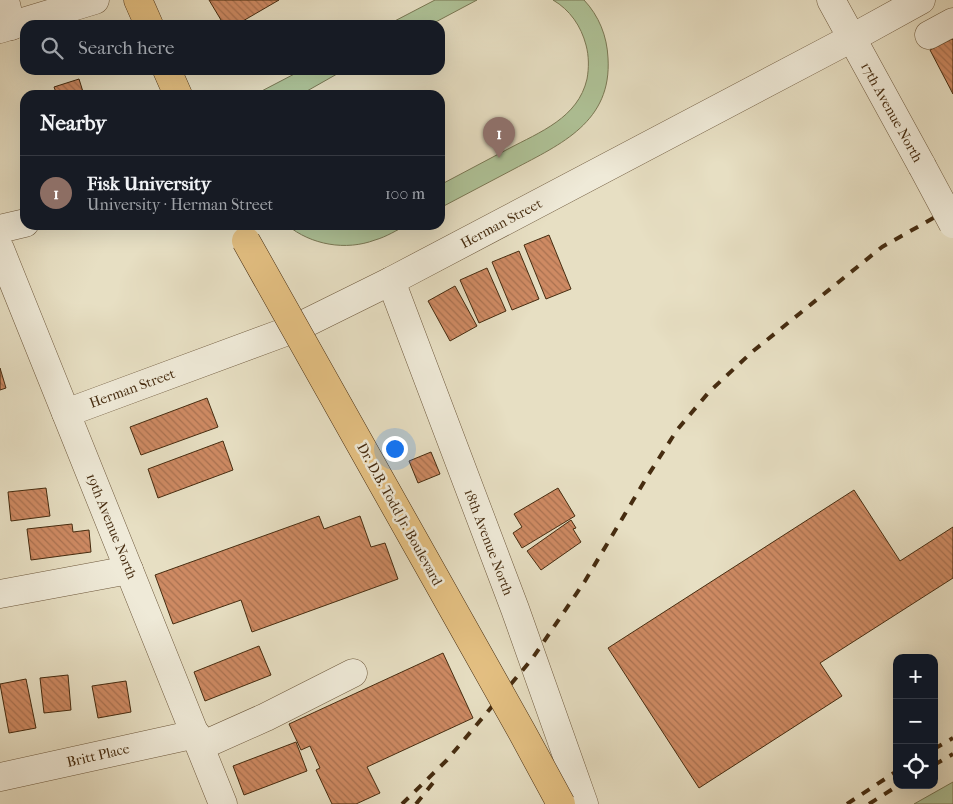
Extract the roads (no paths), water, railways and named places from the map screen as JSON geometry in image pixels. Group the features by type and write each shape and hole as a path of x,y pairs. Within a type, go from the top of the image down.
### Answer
{"main road":[{"path":"138,0 147,20"},
{"path":"169,75 176,90"},
{"name":"Dr. D.B. Todd Jr. Boulevard","path":"242,233 562,804"}],"street":[{"path":"5,18 95,0"},
{"name":"17th Avenue North","path":"831,0 953,224"},
{"name":"Herman Street","path":"66,413 296,328 391,281 922,0"},
{"path":"948,0 953,9"},
{"path":"929,35 953,22"},
{"path":"0,229 20,224"},
{"name":"19th Avenue North","path":"0,248 224,804"},
{"name":"18th Avenue North","path":"391,281 515,609 584,804"},
{"path":"0,594 129,570"},
{"name":"Britt Place","path":"0,777 199,740 266,717 353,673"}],"railway":[{"path":"402,804 447,760 532,659 585,581 677,430 709,392 752,352 882,247 953,207"},
{"path":"938,747 953,738"},
{"path":"938,763 953,754"},
{"path":"847,804 893,774"},
{"path":"416,804 436,779"},
{"path":"869,804 893,789"}],"place":[{"name":"Fisk University","path":"499,158"}]}
